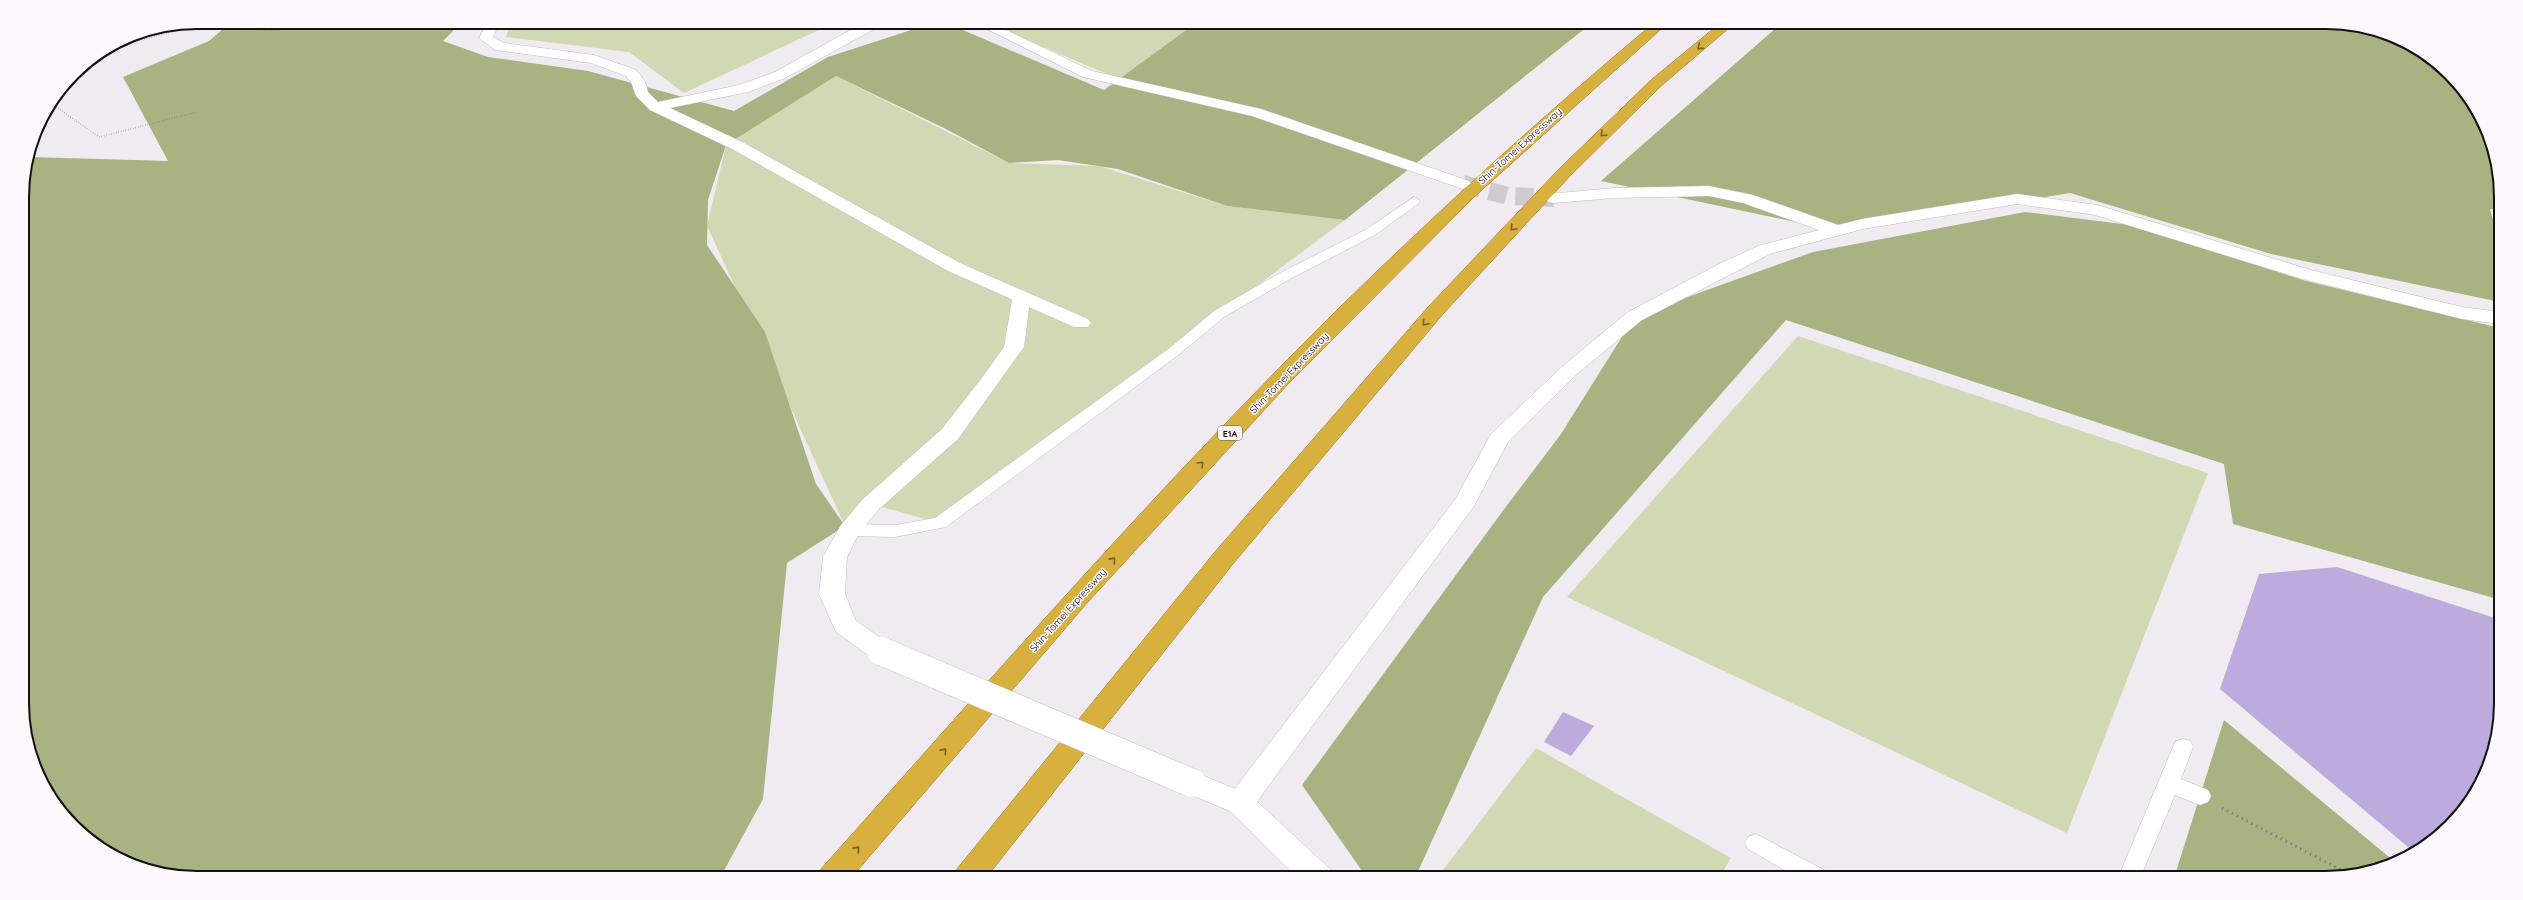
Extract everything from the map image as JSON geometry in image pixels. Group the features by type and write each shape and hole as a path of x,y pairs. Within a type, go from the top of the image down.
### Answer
{"highway":[{"name":"Shin-Tomei Expressway","path":"838,871 1162,505 1367,292 1506,158 1655,29"},
{"path":"974,871 1223,559 1436,310 1575,162 1656,83 1722,29"}],"street":[{"path":"490,29 486,38 500,47 594,59 631,73 638,81 642,93 655,107 738,146 954,267 1081,323"},
{"path":"655,107 743,89 780,75 863,29"},
{"path":"994,29 1088,74 1256,112 1303,127 1463,184"},
{"path":"1554,198 1614,193 1709,191 1746,199 1838,230"},
{"path":"1240,803 1466,501 1499,439 1571,369 1635,316 1726,267 1764,250 1862,224 2016,199 2097,210 2305,274 2462,313 2494,317"},
{"path":"1017,295 1021,300 1014,347 950,434 871,504 849,530 835,557 832,594 845,626 881,651 1240,803 1312,871"}],"lane":[{"path":"849,530 895,531 940,523 1001,480 1176,350 1219,314 1285,276 1371,232 1414,201"},
{"path":"2132,871 2183,747"},
{"path":"2168,783 2200,796"},
{"path":"1756,843 1806,871"}],"path":[{"path":"130,43 181,29"},
{"path":"186,29 283,29"},
{"path":"56,107 99,137 197,112"},
{"path":"2200,796 2342,871"}],"green space":[{"path":"223,29 455,29 443,41 488,57 588,71 734,111 828,57 914,29 960,29 1104,90 1187,29 1584,29 1345,220 1227,206 1118,169 1058,160 1009,163 946,129 836,76 726,145 708,200 707,245 765,332 816,484 845,526 787,563 763,799 724,871 175,870 143,862 123,854 104,843 78,822 57,796 46,777 38,757 32,735 29,714 29,186 32,165 34,157 168,161 123,77 209,41"},
{"path":"509,29 821,29 684,93 629,52 506,37"},
{"path":"1001,29 1187,29 1119,79"},
{"path":"1775,29 2348,30 2380,38 2400,46 2419,57 2445,78 2466,104 2477,123 2485,143 2493,175 2494,209 2490,209 2494,223 2494,301 2271,254 2070,193 1838,231 1601,181"},
{"path":"836,76 1009,163 1099,166 1227,206 1345,220 940,523 871,504 845,526 707,226 726,145"},
{"path":"2025,212 2130,225 2306,281 2494,327 2494,598 2233,524 2224,464 1786,320 1543,597 1418,871 1362,871 1302,785 1561,434 1635,316 1813,252"},
{"path":"1798,336 2208,473 2067,833 1567,597"},
{"path":"2224,720 2390,858 2358,868 2337,871 2176,871"},
{"path":"1536,748 1731,858 1723,871 1442,871"}],"building":[{"path":"2337,567 2494,618 2494,714 2491,735 2485,757 2477,777 2466,796 2445,822 2419,843 2410,848 2220,689 2259,574"},
{"path":"1563,712 1594,726 1571,756 1544,742"}],"tunnel":[{"path":"1463,184 1508,196 1554,198"}]}
